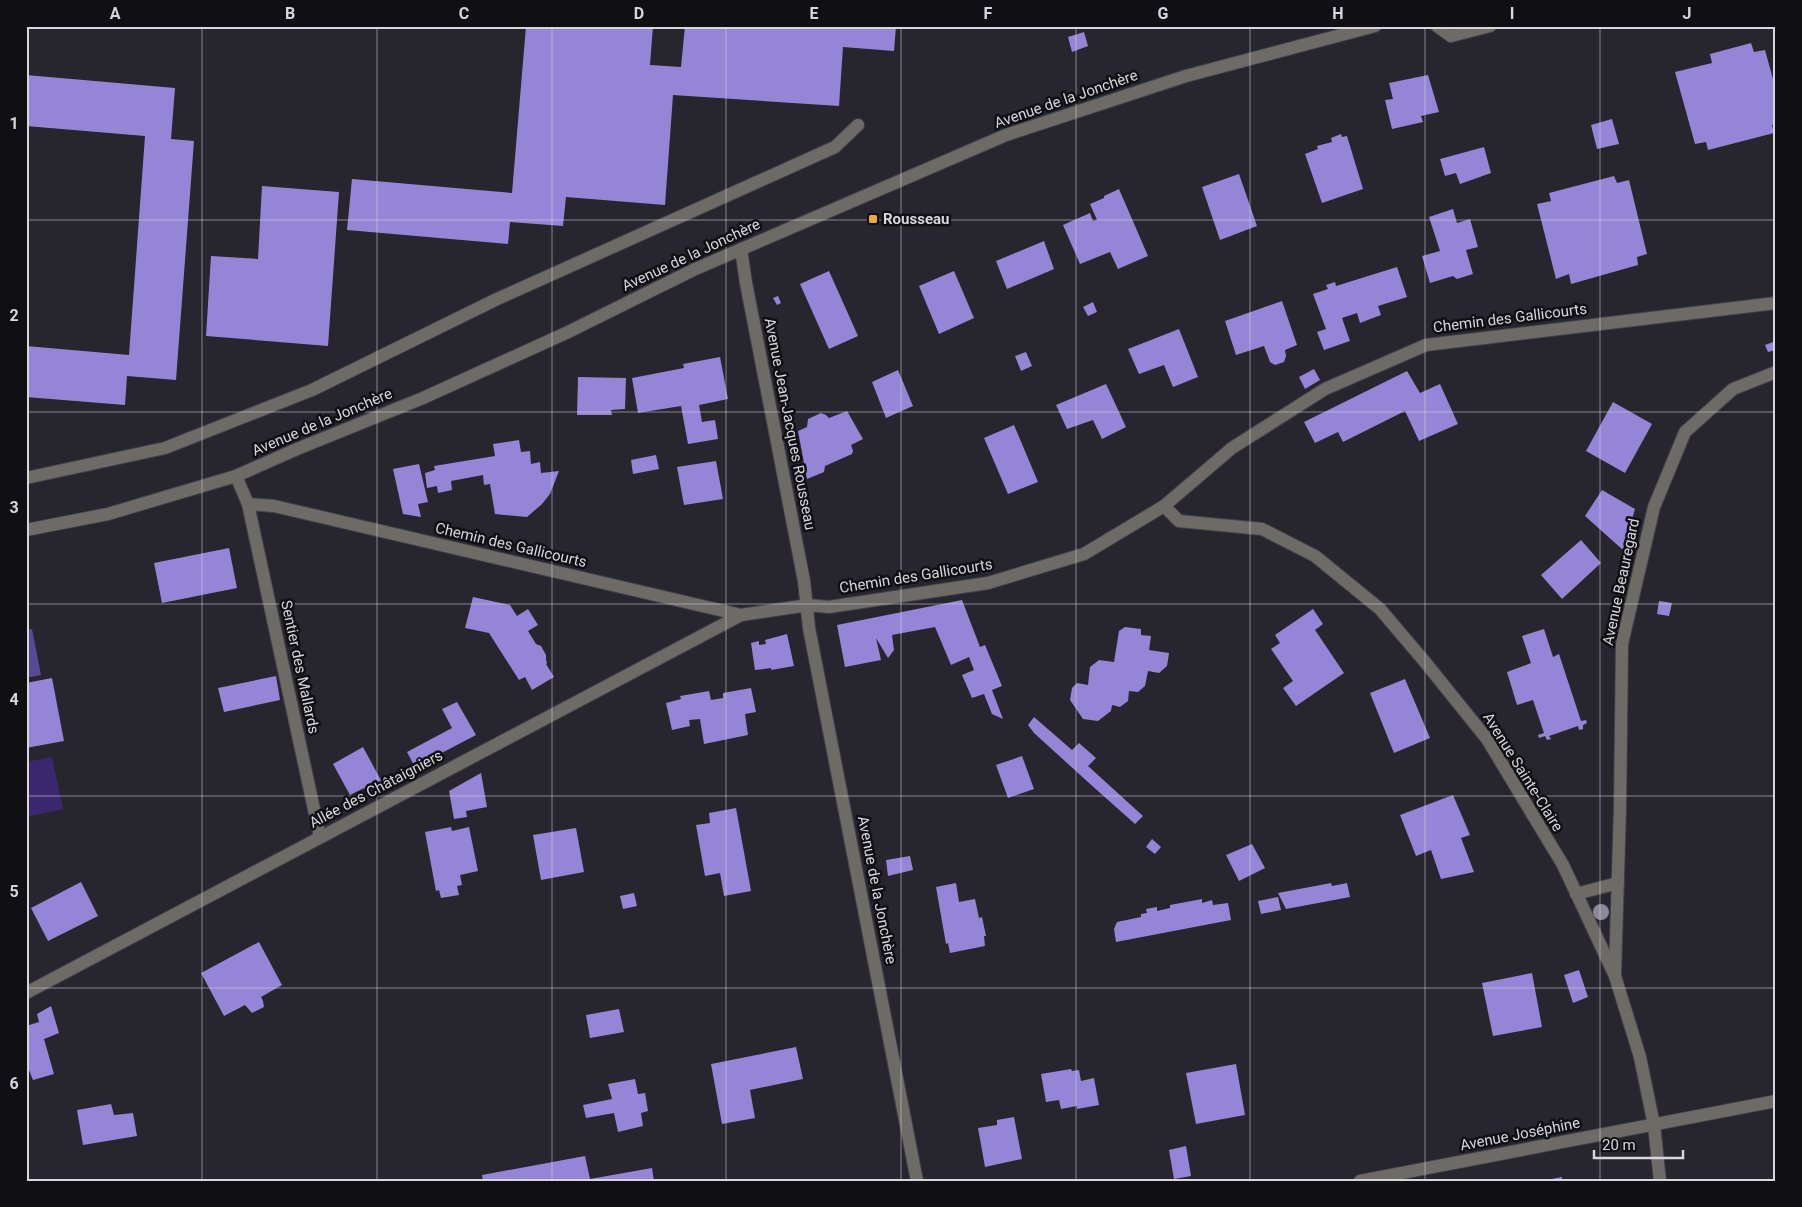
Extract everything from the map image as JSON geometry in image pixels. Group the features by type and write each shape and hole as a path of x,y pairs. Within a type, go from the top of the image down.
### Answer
{"street":[{"name":"Avenue de la Jonchère","path":"26,530 108,514 236,476 431,394 566,333 694,270 1006,135 1186,76 1376,26"},
{"path":"1437,26 1451,36 1490,26"},
{"path":"26,478 165,448 312,390 495,300 835,147 858,125"},
{"name":"Avenue Jean-Jacques Rousseau","path":"741,249 808,606"},
{"name":"Chemin des Gallicourts","path":"248,504 274,506 741,615 808,606 829,607 988,583 1084,554 1164,506 1232,448 1325,389 1426,345 1776,303"},
{"name":"Avenue Beauregard","path":"1615,976 1622,644 1654,506 1685,432 1734,390 1776,372"},
{"path":"236,476 248,504"},
{"name":"Sentier des Mallards","path":"248,504 320,837"},
{"name":"Avenue Sainte-Claire","path":"1164,506 1179,520 1262,530 1315,556 1380,609 1487,739 1563,864 1615,976 1640,1057 1654,1125 1660,1181"},
{"name":"Avenue de la Jonchère","path":"808,606 809,628 917,1181"},
{"name":"Allée des Châtaigniers","path":"26,993 741,615"},
{"path":"1576,894 1618,883"},
{"name":"Avenue Joséphine","path":"1360,1181 1776,1101"}],"shaded area":[{"path":"32,629 41,675 26,678 26,630"},
{"path":"52,757 63,809 26,817 26,762"}],"building":[{"path":"526,26 653,26 650,65 681,67 685,26 896,26 894,51 843,47 839,106 673,95 665,205 566,197 563,226 510,222 508,244 347,230 352,179 512,193"},
{"path":"1084,32 1088,46 1072,52 1068,37"},
{"path":"1751,43 1754,52 1765,50 1776,90 1776,124 1772,125 1774,133 1708,150 1706,142 1695,144 1675,72 1712,63 1710,54"},
{"path":"26,75 175,88 171,139 194,141 176,380 127,376 125,405 26,397 26,346 129,355 145,136 26,126"},
{"path":"1428,75 1439,112 1421,116 1423,122 1392,129 1385,100 1393,99 1389,83"},
{"path":"1612,119 1619,144 1597,149 1591,125"},
{"path":"1341,134 1342,137 1347,136 1363,189 1322,203 1305,154 1318,149 1317,146 1332,142 1331,138"},
{"path":"1484,147 1491,173 1460,184 1456,173 1445,176 1440,159"},
{"path":"1239,174 1257,226 1220,240 1202,187"},
{"path":"1614,176 1617,183 1629,180 1647,254 1637,257 1638,265 1571,284 1569,274 1556,279 1537,204 1551,201 1549,193"},
{"path":"262,186 339,192 328,346 206,336 211,256 258,259"},
{"path":"1119,189 1148,256 1118,269 1110,252 1080,264 1063,225 1090,213 1093,221 1097,220 1090,204"},
{"path":"1453,209 1457,223 1470,219 1478,247 1466,250 1473,274 1457,279 1453,276 1430,283 1422,256 1440,251 1429,217"},
{"path":"1044,241 1054,269 1007,289 996,261"},
{"path":"1397,267 1407,297 1378,306 1381,315 1360,323 1357,313 1342,318 1350,341 1324,350 1317,332 1326,329 1313,294 1328,289 1326,285 1335,282 1336,286"},
{"path":"829,271 858,336 829,349 800,284"},
{"path":"954,271 974,318 939,334 919,286"},
{"path":"778,296 781,303 777,305 773,298"},
{"path":"1282,301 1297,345 1285,350 1284,362 1275,365 1270,362 1264,346 1236,355 1225,321"},
{"path":"1093,302 1097,312 1088,316 1083,307"},
{"path":"1179,329 1198,377 1173,387 1164,365 1139,374 1128,349"},
{"path":"1776,341 1776,350 1768,352 1765,345"},
{"path":"1026,352 1032,366 1021,371 1015,356"},
{"path":"720,357 728,399 699,405 702,422 715,420 718,439 688,444 681,406 638,413 632,378 684,368 683,364"},
{"path":"1314,369 1320,380 1305,389 1299,377"},
{"path":"898,370 913,406 886,418 872,382"},
{"path":"1407,371 1420,393 1440,384 1458,424 1419,441 1405,411 1343,442 1338,432 1315,443 1304,422"},
{"path":"578,377 626,378 625,409 611,410 612,415 577,415"},
{"path":"1106,384 1126,427 1102,439 1093,420 1067,429 1056,405"},
{"path":"1613,402 1652,424 1625,473 1586,451"},
{"path":"847,411 863,439 851,445 852,454 825,466 824,472 807,479 798,431 807,427 808,419 821,413 829,418"},
{"path":"1014,425 1038,482 1008,494 984,438"},
{"path":"519,440 521,452 530,451 531,464 540,462 541,473 559,471 550,494 527,517 495,514 490,484 484,485 483,475 451,481 452,490 438,493 437,486 427,488 425,473 435,470 434,466 495,456 493,444"},
{"path":"656,455 659,469 633,474 631,460"},
{"path":"716,461 723,499 684,505 677,467"},
{"path":"419,464 428,502 418,504 421,517 403,514 393,469"},
{"path":"1602,490 1635,509 1623,550 1585,516"},
{"path":"1581,540 1601,563 1562,599 1541,575"},
{"path":"229,548 237,588 162,603 154,563"},
{"path":"473,597 510,605 517,616 528,609 538,625 528,631 536,644 541,646 546,655 546,664 554,677 532,690 525,677 519,680 489,633 465,628"},
{"path":"962,600 980,647 985,645 1002,686 992,690 1003,719 992,714 984,694 972,698 962,675 974,670 969,657 951,665 935,627 892,635 894,650 888,658 876,638 881,660 845,667 837,625"},
{"path":"1659,601 1672,603 1669,616 1657,614"},
{"path":"1313,609 1323,624 1315,630 1344,673 1296,706 1283,688 1293,681 1271,649 1280,643 1275,635"},
{"path":"1125,627 1141,629 1141,635 1151,636 1149,650 1169,653 1167,666 1159,673 1148,671 1145,686 1138,692 1129,691 1128,701 1120,707 1112,705 1111,711 1098,721 1083,719 1070,700 1072,688 1077,683 1088,685 1090,667 1099,660 1114,662 1119,631"},
{"path":"1544,629 1553,657 1559,654 1581,721 1586,720 1587,723 1583,725 1583,729 1579,730 1578,726 1549,736 1551,739 1547,740 1545,736 1539,738 1538,735 1544,733 1533,700 1517,705 1507,672 1531,663 1522,636"},
{"path":"787,634 794,666 771,670 771,668 755,670 751,643 759,641 759,645 766,644 765,640"},
{"path":"276,676 280,700 224,712 218,688"},
{"path":"52,678 64,741 26,748 26,683"},
{"path":"1405,679 1430,738 1394,753 1370,693"},
{"path":"751,688 756,712 745,714 748,735 704,744 700,719 689,720 690,726 672,730 666,703 681,699 680,696 709,691 711,700 723,698 723,693"},
{"path":"457,702 476,735 415,767 407,752 452,728 442,709"},
{"path":"1034,717 1072,750 1079,743 1096,758 1088,766 1143,816 1135,824 1089,783 1034,733 1028,725"},
{"path":"363,747 383,784 367,793 364,788 350,795 333,764"},
{"path":"1022,756 1034,789 1008,798 996,765"},
{"path":"481,773 487,807 466,811 467,817 454,819 449,791"},
{"path":"1453,795 1470,835 1461,838 1474,872 1441,879 1431,850 1416,856 1400,815"},
{"path":"736,808 751,891 724,896 720,873 705,876 696,825 710,823 709,813"},
{"path":"451,827 452,831 469,827 478,871 460,875 462,885 457,886 459,895 441,898 439,890 436,891 425,832"},
{"path":"576,828 584,872 541,880 533,835"},
{"path":"1152,839 1161,847 1155,854 1146,847"},
{"path":"1252,844 1265,868 1239,881 1226,855"},
{"path":"910,856 913,870 888,876 886,860"},
{"path":"81,882 98,916 48,941 31,908"},
{"path":"956,883 959,902 975,899 979,918 982,917 986,936 984,936 985,946 950,953 948,943 946,944 936,887"},
{"path":"1331,883 1332,886 1347,883 1350,897 1286,909 1278,893"},
{"path":"634,893 637,906 623,909 620,896"},
{"path":"1278,897 1281,910 1261,914 1258,901"},
{"path":"1202,899 1202,903 1212,900 1213,905 1228,903 1231,920 1116,942 1114,929 1117,922 1141,917 1141,914 1147,913 1146,909 1157,907 1157,911 1170,908 1170,905"},
{"path":"259,942 282,985 261,997 264,1007 252,1013 245,1005 224,1016 201,973"},
{"path":"1579,970 1588,997 1573,1003 1564,975"},
{"path":"1532,973 1542,1027 1493,1036 1482,983"},
{"path":"51,1006 59,1033 44,1039 54,1074 33,1080 26,1063 26,1026 39,1022 37,1014"},
{"path":"619,1009 624,1032 590,1038 586,1015"},
{"path":"796,1047 803,1079 750,1090 755,1118 722,1124 711,1064"},
{"path":"1236,1064 1245,1115 1196,1124 1186,1073"},
{"path":"1071,1069 1072,1071 1079,1070 1081,1081 1094,1078 1099,1105 1077,1109 1077,1106 1061,1109 1059,1100 1046,1102 1041,1074"},
{"path":"635,1079 638,1094 645,1093 648,1111 641,1113 643,1126 618,1132 614,1113 586,1118 583,1105 612,1099 608,1084"},
{"path":"111,1104 114,1115 133,1113 137,1136 83,1145 77,1110"},
{"path":"1014,1117 1022,1159 985,1167 978,1128 997,1125 997,1120"},
{"path":"1186,1146 1191,1176 1174,1179 1169,1150"},
{"path":"585,1156 590,1179 652,1168 654,1181 483,1181 482,1175"},
{"path":"1562,1177 1562,1181 1546,1181 1546,1180"}],"place":[{"name":"Rousseau","path":"873,219"}]}
